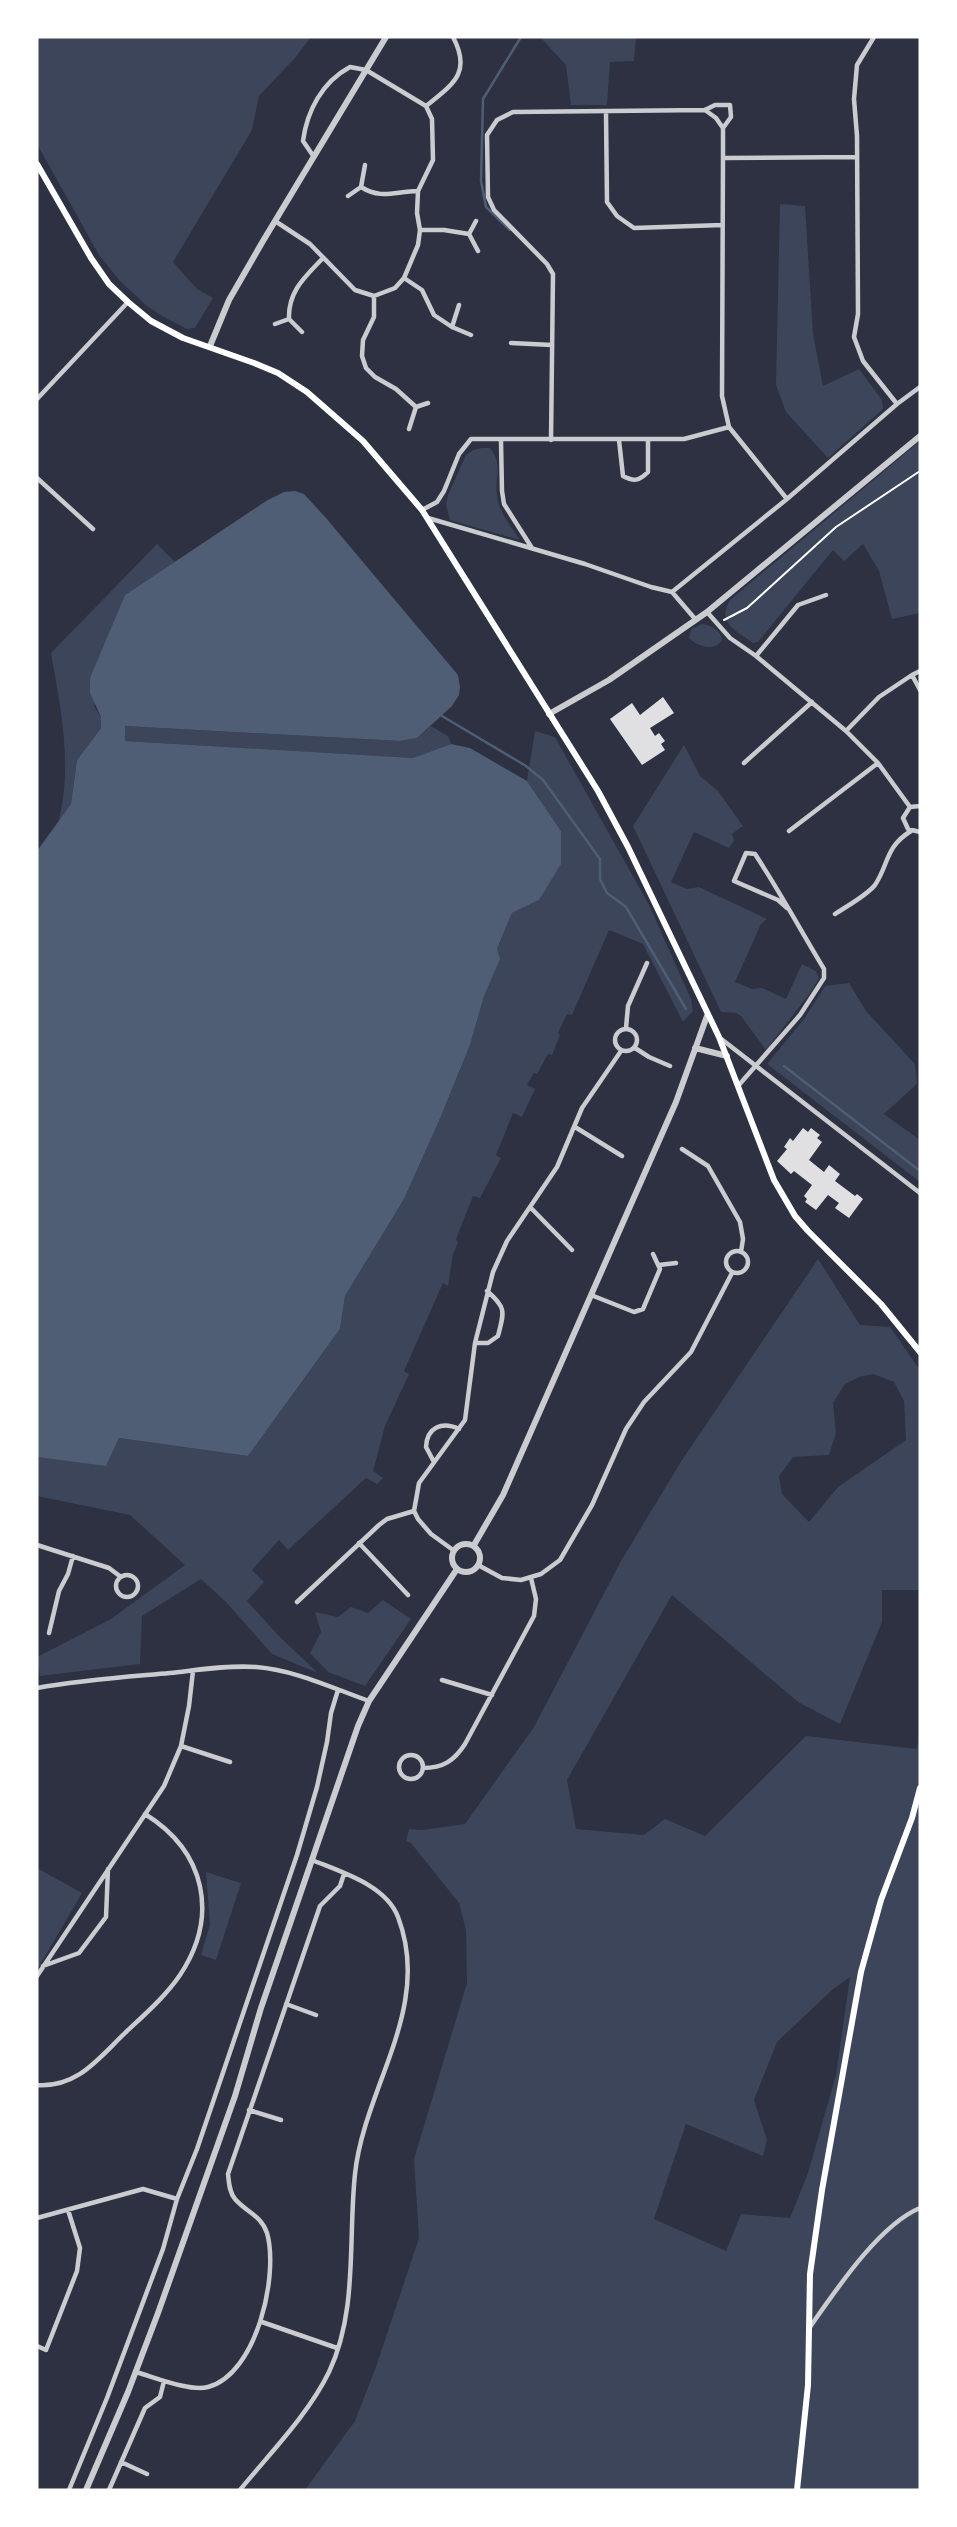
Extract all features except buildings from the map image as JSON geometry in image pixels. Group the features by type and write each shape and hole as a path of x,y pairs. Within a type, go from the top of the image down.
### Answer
{"main road":[{"path":"37,164 91,258 109,284 128,302 151,321 183,338 278,373 307,392 369,448 428,518 598,792 628,847 719,1037 774,1180 794,1216 881,1304 920,1352"},
{"path":"797,2490 807,2385 810,2327 808,2306 820,2203 861,1972 881,1900 912,1818 920,1788"}],"street":[{"path":"210,346 229,300 386,37"},
{"path":"426,106 448,87 458,74 463,59 454,37"},
{"path":"874,37 857,65 854,99 857,136 858,314 854,337 863,361 897,404"},
{"path":"275,221 302,237 355,290 374,296 395,288 404,278 418,245 421,230 417,213 418,191 433,160 434,130 426,106 366,70 350,67 324,87 305,122 303,141 314,157"},
{"path":"551,440 553,274 547,264 494,210 488,197 487,135 497,120 513,112 705,110 715,105 730,104 730,117 723,128 723,396 729,427 787,499"},
{"path":"705,110 716,118 723,128"},
{"path":"606,113 607,202 617,216 634,228 722,225"},
{"path":"723,159 856,157"},
{"path":"348,196 361,187 365,165"},
{"path":"361,187 371,193 383,195 418,191"},
{"path":"469,234 476,221"},
{"path":"421,230 469,234"},
{"path":"469,234 478,251"},
{"path":"302,332 289,319 288,304 297,285 323,258"},
{"path":"404,278 422,290 434,315 471,335"},
{"path":"374,296 374,317 363,340 362,356 366,368 416,407"},
{"path":"37,399 128,302"},
{"path":"452,327 459,305"},
{"path":"275,324 289,319"},
{"path":"511,343 552,345"},
{"path":"672,592 920,387"},
{"path":"416,407 428,403"},
{"path":"408,429 416,407"},
{"path":"422,510 437,502 459,454 471,439 648,441 684,439 729,427"},
{"path":"549,714 609,680 707,612 920,436"},
{"path":"619,440 623,476 632,481 640,480 648,472 648,441"},
{"path":"501,441 504,504 532,548"},
{"path":"37,478 93,529"},
{"path":"428,518 672,592 696,620"},
{"path":"756,656 797,605 826,595"},
{"path":"707,612 730,638 756,656 846,731 878,763 910,807"},
{"path":"846,731 879,697 920,671"},
{"path":"912,675 920,690"},
{"path":"744,764 812,702"},
{"path":"789,831 878,763"},
{"path":"911,831 904,822 904,814 910,807 920,806"},
{"path":"835,914 874,886 888,854 902,837 911,831 920,832"},
{"path":"738,1086 800,1015 824,978 824,969 782,895 755,854 746,853 734,881 778,900 787,908"},
{"path":"626,1028 628,1006 647,963"},
{"path":"474,1545 502,1499 676,1102 707,1016"},
{"path":"626,1028 636,1034 638,1042 630,1051 621,1051 614,1038 619,1031 626,1028"},
{"path":"719,1037 920,1193"},
{"path":"635,1048 670,1066"},
{"path":"695,1048 727,1056"},
{"path":"453,1550 431,1534 414,1511 419,1483 465,1420 469,1408 475,1343 493,1272 507,1241 557,1167 582,1108 621,1051"},
{"path":"575,1127 622,1156"},
{"path":"682,1149 708,1166 740,1222 743,1239 741,1252 748,1260 747,1267 739,1274 732,1273 726,1267 726,1259 730,1253 741,1252"},
{"path":"530,1207 572,1250"},
{"path":"591,1295 634,1312 643,1309 660,1269 653,1254"},
{"path":"659,1265 676,1263"},
{"path":"478,1565 502,1578 531,1578 550,1568 566,1551 597,1496 626,1429 644,1402 691,1352 732,1273"},
{"path":"475,1343 488,1343 498,1336 504,1314 501,1303 487,1292"},
{"path":"434,1461 426,1447 430,1432 444,1424 459,1429"},
{"path":"297,1602 387,1519 414,1511"},
{"path":"359,1543 408,1595"},
{"path":"460,1544 474,1545 480,1556 478,1565 466,1572 457,1569 452,1562 453,1550 460,1544"},
{"path":"37,1545 109,1568 121,1577"},
{"path":"49,1633 58,1591 68,1574 72,1556"},
{"path":"86,2490 136,2372 235,2096 261,2008 358,1726 369,1702 457,1569"},
{"path":"128,1575 136,1581 136,1591 132,1595 125,1597 116,1590 121,1577 128,1575"},
{"path":"423,1768 445,1765 459,1753 492,1695 534,1616 536,1599 531,1578"},
{"path":"37,1688 67,1682 256,1667 288,1673 369,1702"},
{"path":"37,1976 164,1786 181,1746 190,1706 193,1671"},
{"path":"442,1680 492,1695"},
{"path":"69,2490 163,2249 177,2199 197,2149 297,1855 317,1787 338,1690"},
{"path":"181,1746 230,1762"},
{"path":"412,1755 419,1758 423,1768 419,1775 412,1779 405,1777 400,1767 402,1760 412,1755"},
{"path":"37,2085 50,2086 80,2076 166,1993 191,1956 202,1923 203,1895 193,1867 181,1846 160,1823 145,1814"},
{"path":"240,2490 311,2401 329,2371 337,2348 347,2311 355,2173 361,2140 403,2016 407,1982 405,1949 398,1917 391,1905 365,1884 312,1860"},
{"path":"42,1966 79,1953 106,1917 108,1869"},
{"path":"136,2372 205,2389 228,2376 241,2361 262,2322 267,2302 269,2244 258,2217 235,2199 230,2190 228,2174 320,1906 340,1886 344,1874"},
{"path":"286,2004 316,2015"},
{"path":"249,2110 281,2120"},
{"path":"37,2218 143,2189 177,2199"},
{"path":"810,2327 871,2248 897,2222 920,2208"},
{"path":"37,2346 46,2350 77,2271 80,2248 68,2210"},
{"path":"262,2322 337,2348"},
{"path":"109,2490 145,2407 160,2398 164,2381"},
{"path":"121,2462 147,2474"}],"path":[{"path":"716,622 732,618 747,608 836,527 920,471"}],"shaded area":[{"path":"37,37 311,37 259,96 252,130 173,262 197,289 213,298 195,328 187,329 162,316 120,281 99,255 37,144"},
{"path":"540,37 636,37 634,61 610,62 607,105 571,105 566,65"},
{"path":"780,204 805,206 813,334 823,386 859,369 882,400 883,409 828,458 786,412 776,385"},
{"path":"920,441 920,613 892,619 879,571 863,544 844,561 833,550 758,642 753,643 730,625 725,615 730,600"},
{"path":"482,448 490,448 497,460 498,502 520,540 450,520 446,505 448,495 466,455"},
{"path":"284,492 304,494 326,518 458,675 459,695 452,706 417,738 400,741 125,726 125,741 413,758 451,744 470,748 527,781 561,831 561,864 539,900 512,913 497,949 500,959 484,996 470,1045 439,1121 404,1199 345,1296 340,1329 248,1456 119,1438 106,1466 37,1457 37,851 71,804 77,760 101,728 101,717 90,693 90,678 125,595 266,501"},
{"path":"157,544 175,562 125,595 94,706 101,717 101,728 77,760 71,804 58,824 65,781 65,759 62,717 51,653"},
{"path":"702,624 718,631 722,640 719,644 706,647 689,638 691,629"},
{"path":"124,726 400,741 417,738 431,726 448,736 451,744 413,758 124,741"},
{"path":"535,731 555,737 649,905 691,999 693,1011 683,1022 643,944 609,930 572,1015 567,1014 558,1033 560,1035 552,1055 548,1054 537,1074 534,1073 527,1085 535,1089 522,1117 513,1113 496,1155 501,1158 480,1198 473,1196 456,1239 458,1242 453,1254 448,1286 443,1283 404,1371 409,1374 385,1426 373,1471 383,1478 377,1484 366,1478 288,1550 279,1540 252,1570 264,1582 247,1601 318,1673 272,1654 226,1602 201,1579 142,1616 140,1664 40,1676 37,1657 111,1619 185,1565 130,1515 37,1496 37,1457 106,1465 119,1438 248,1456 340,1329 345,1296 404,1199 439,1121 470,1045 497,949 512,913 539,900 561,831 527,781"},
{"path":"684,745 700,776 718,791 743,826 732,834 734,841 729,848 694,832 671,882 687,889 699,887 767,919 761,924 735,982 752,989 762,988 786,999 802,964 816,971 819,978 766,1050 741,1016 721,1012 633,826"},
{"path":"849,983 866,1011 915,1064 917,1084 884,1114 920,1140 920,1182 767,1064 804,1019 825,986"},
{"path":"818,1259 860,1325 890,1327 920,1370 920,1590 882,1590 882,1622 840,1724 798,1702 672,1595 567,1780 576,1829 644,1835 665,1819 705,1836 806,1736 917,1749 920,1723 920,2490 305,2490 355,2421 419,2238 414,2159 467,1983 466,1930 459,1903 411,1843 406,1841 409,1829 422,1830 465,1824 534,1727 621,1561 682,1460","holes":["873,1374 894,1382 904,1401 906,1440 838,1487 809,1522 782,1494 779,1476 793,1457 829,1455 836,1433 833,1403 845,1384","850,1977 836,2075 808,2173 790,2218 741,2214 726,2251 654,2219 686,2124 763,2156 767,2140 754,2100 777,2042 832,1990"]},
{"path":"383,1600 411,1619 365,1686 328,1672 310,1653 321,1632 315,1612 338,1617 351,1607 368,1613"},
{"path":"37,1868 82,1893 37,1970"},
{"path":"206,1872 241,1883 216,1960 201,1955 210,1924"}],"waterway":[{"path":"510,230 486,207 481,181 483,99 521,37"},
{"path":"442,716 526,766 543,780 600,859 600,879 607,893 626,907 686,1009"},
{"path":"784,1066 920,1171"}]}
